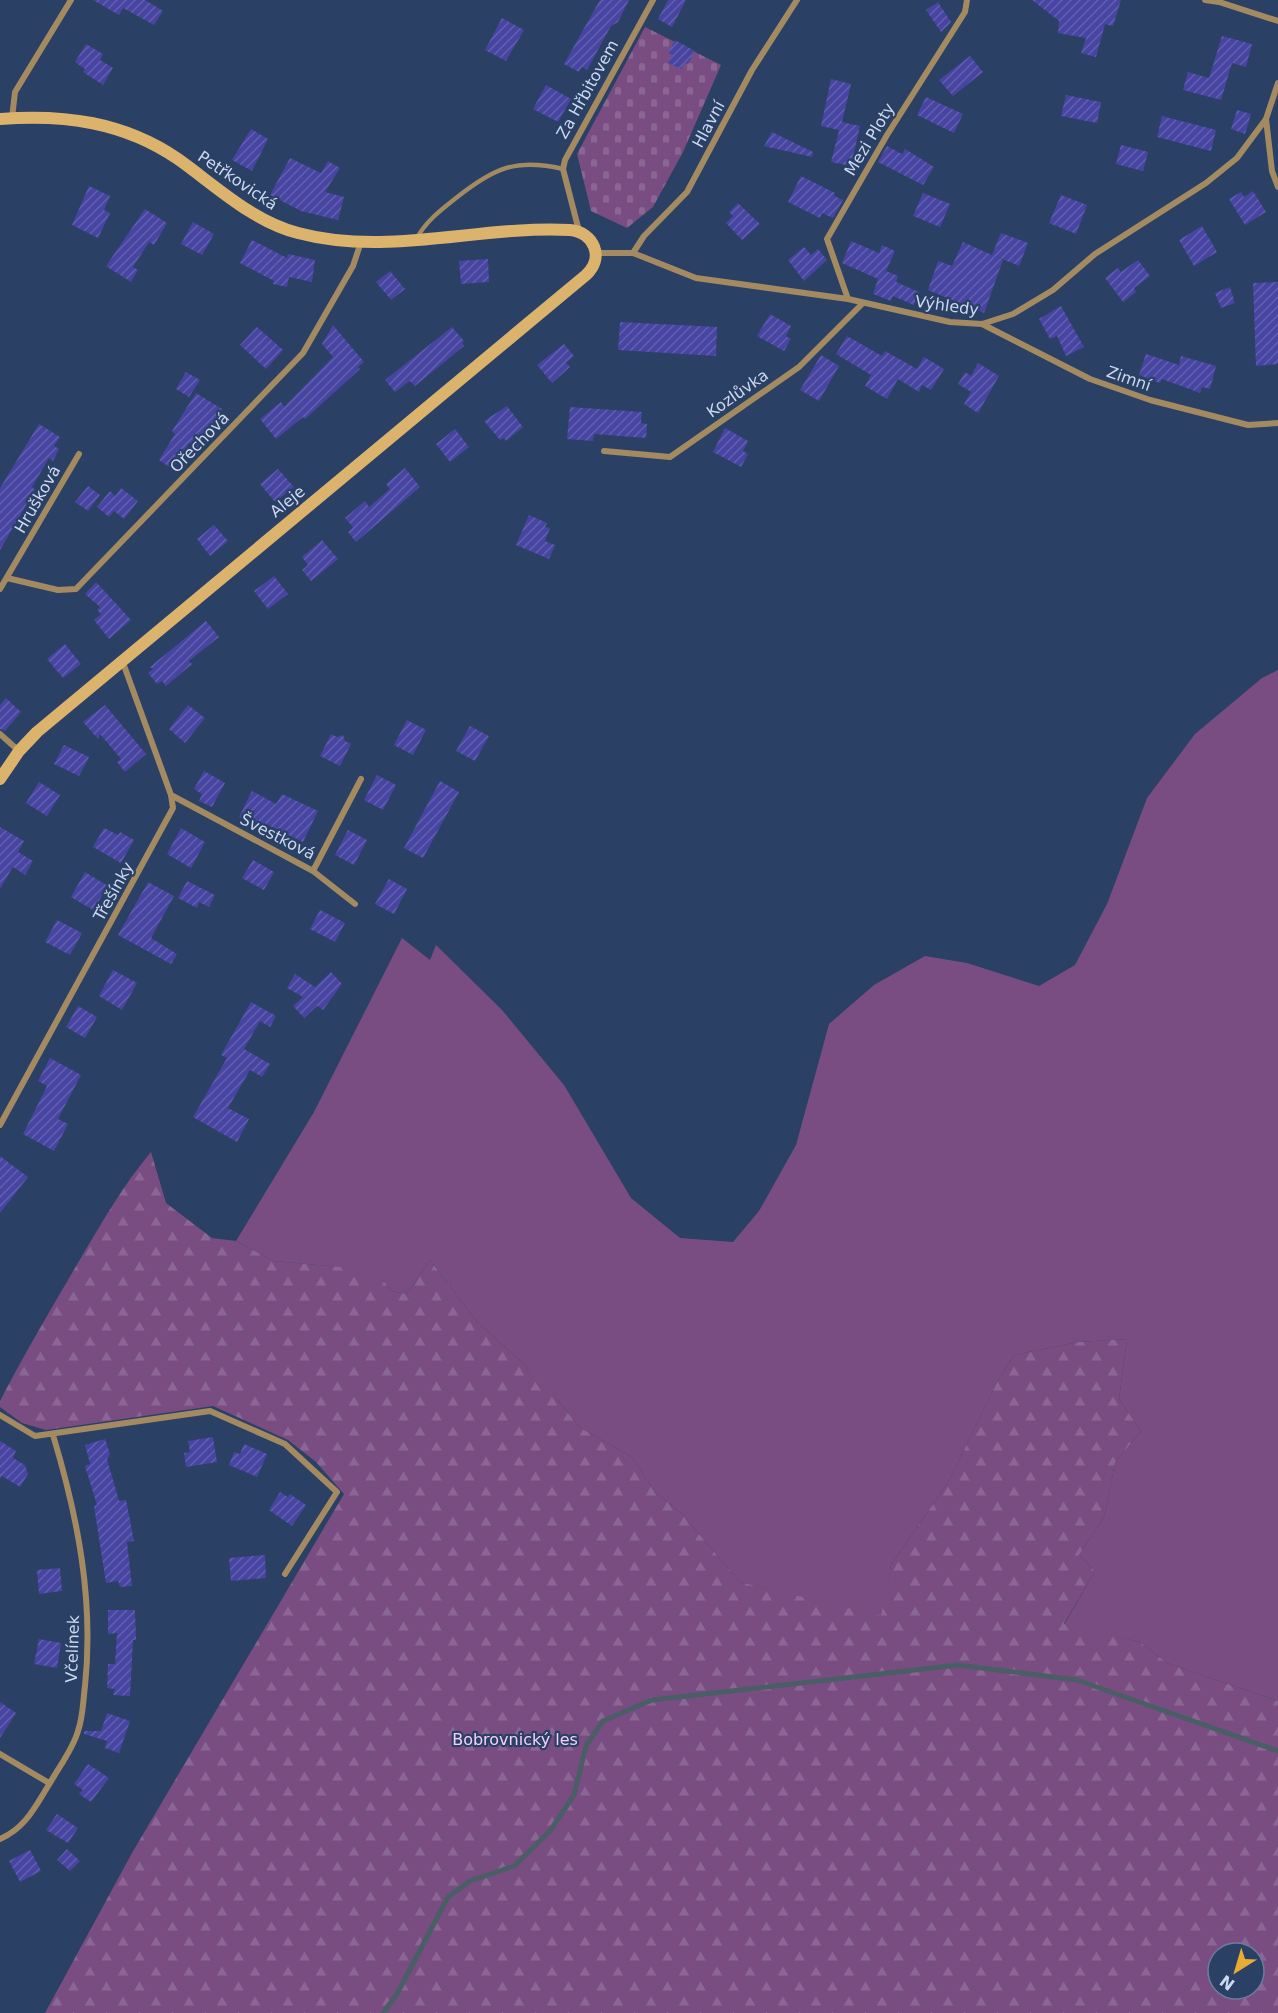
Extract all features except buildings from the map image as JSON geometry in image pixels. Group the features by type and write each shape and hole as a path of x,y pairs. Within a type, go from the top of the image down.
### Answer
{"street":[{"path":"6,118 15,92 71,0"},
{"name":"Za Hřbitovem","path":"563,169 568,151 653,0"},
{"name":"Hlavní","path":"633,253 644,236 687,192 752,70 797,0"},
{"name":"Mezi Ploty","path":"848,299 827,239 887,135 965,12 967,0"},
{"path":"1205,0 1278,21"},
{"name":"Výhledy","path":"596,253 633,253 696,278 848,299 950,322 982,324 1013,314 1053,290 1095,254 1206,183 1237,158 1266,119 1278,83"},
{"name":"Petřkovická","path":"6,118 79,120 129,132 178,159 249,211 275,226 315,237 361,242 553,230 579,231"},
{"path":"1266,119 1272,171 1278,187"},
{"path":"563,169 579,231 591,239 596,253"},
{"name":"Ořechová","path":"7,578 57,590 76,589 303,353 353,266 361,242"},
{"name":"Aleje","path":"0,779 19,751 37,732 586,275 594,265 596,253"},
{"name":"Kozlůvka","path":"604,451 670,457 799,367 863,303"},
{"name":"Zimní","path":"982,324 1090,379 1150,400 1248,425 1278,423"},
{"name":"Hrušková","path":"0,589 79,453"},
{"path":"122,660 171,795"},
{"path":"0,734 19,751"},
{"name":"Švestková","path":"171,795 313,871 362,779"},
{"name":"Třešínky","path":"0,1125 153,848 173,808 171,795"},
{"path":"313,871 355,904"},
{"path":"0,1415 35,1436 210,1411 285,1444 336,1492 285,1574"},
{"name":"Včelínek","path":"0,1839 11,1834 28,1819 78,1732 86,1671 87,1629 80,1538 53,1435"},
{"path":"0,1754 49,1783"}],"lane":[{"path":"416,240 427,224 450,202 498,169 529,164 563,169"}],"green space":[{"path":"645,27 721,65 683,152 653,207 627,228 591,211 577,154"},
{"path":"1278,670 1278,1701 1167,1663 1140,1642 1064,1625 1095,1571 1079,1555 1104,1517 1115,1463 1141,1431 1119,1399 1127,1339 1079,1342 1014,1355 997,1382 949,1481 891,1565 882,1617 740,1582 681,1513 655,1492 632,1457 579,1427 558,1400 542,1393 525,1365 477,1322 430,1260 407,1294 391,1291 383,1280 328,1266 274,1261 236,1241 314,1112 402,938 430,960 436,945 502,1010 564,1085 631,1198 680,1238 733,1242 759,1211 796,1145 829,1024 874,985 925,956 967,963 1039,986 1075,965 1107,904 1147,798 1195,734 1262,678"},
{"name":"Bobrovnický les","path":"151,1152 166,1203 212,1238 236,1241 274,1261 362,1269 383,1280 391,1291 407,1294 430,1260 477,1322 525,1365 542,1392 558,1400 579,1427 632,1457 655,1492 681,1513 740,1582 881,1616 891,1565 949,1481 997,1382 1014,1355 1079,1342 1127,1339 1119,1399 1141,1431 1115,1463 1104,1517 1079,1555 1095,1571 1064,1624 1140,1642 1167,1663 1278,1701 1278,2013 45,2013 132,1853 344,1494 316,1462 288,1440 213,1406 46,1430 22,1423 0,1407 0,1401 20,1364 123,1189"}],"waterway":[{"path":"383,2013 397,1994 448,1897 470,1881 514,1866 550,1831 574,1795 586,1746 603,1721 652,1700 958,1665 1077,1680 1278,1751"}]}
